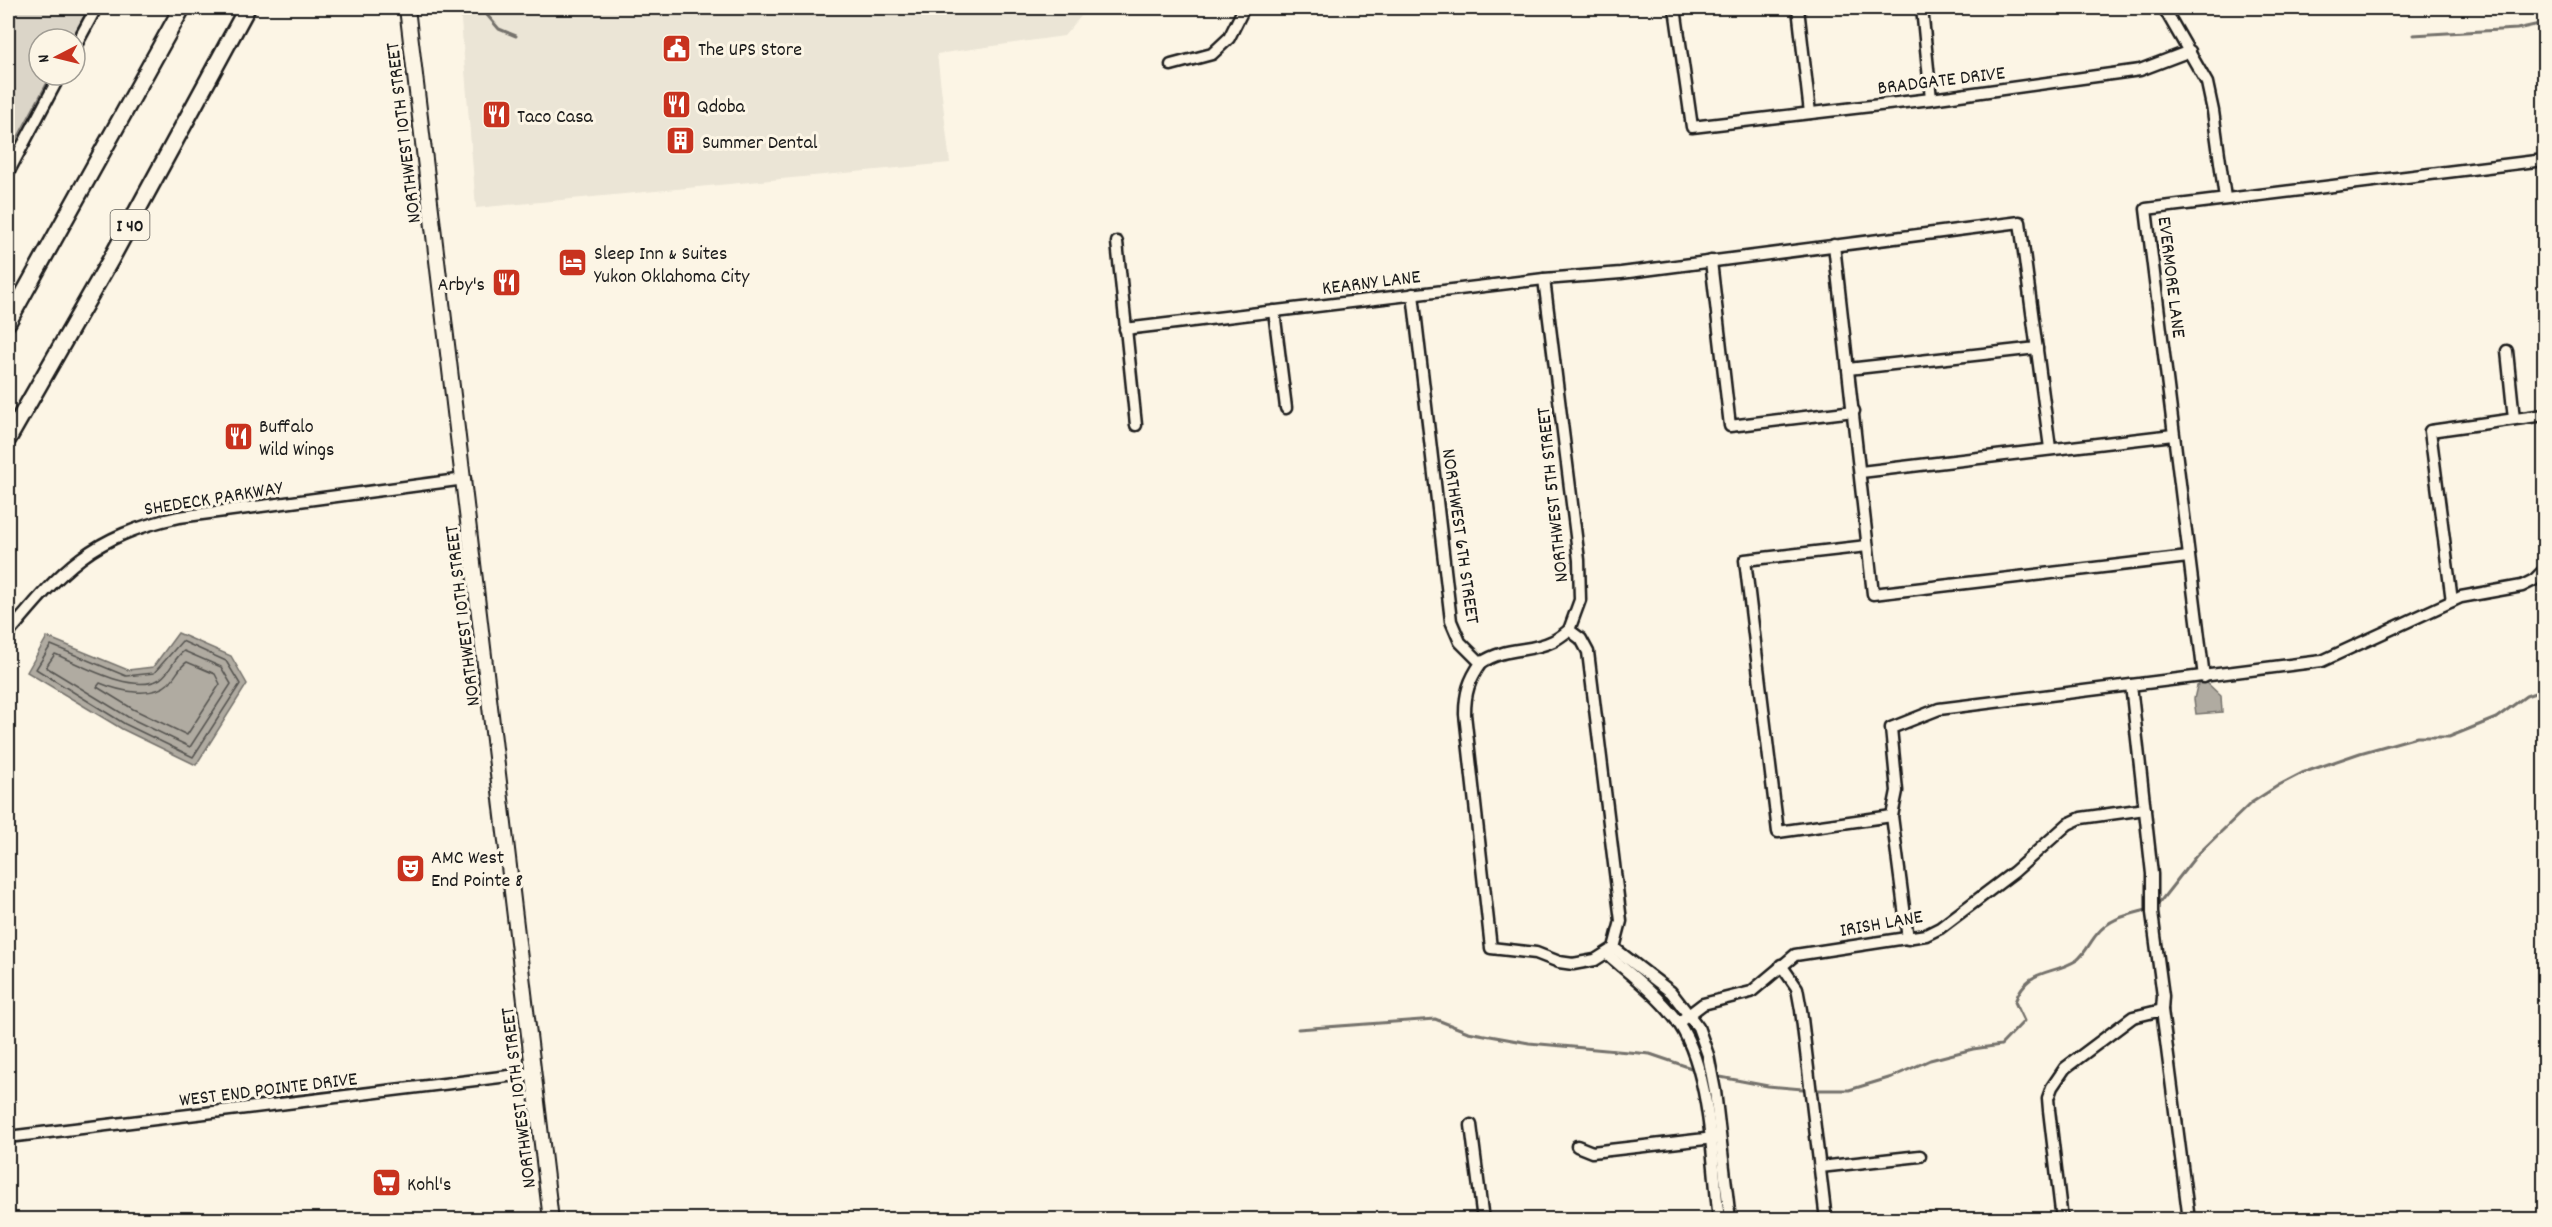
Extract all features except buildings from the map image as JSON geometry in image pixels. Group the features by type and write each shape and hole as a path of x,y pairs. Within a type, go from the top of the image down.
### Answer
{"highway":[{"path":"8,322 182,8"},
{"name":"I 40","path":"8,439 122,238 247,8"}],"main road":[{"name":"NORTHWEST 10TH STREET","path":"407,8 465,479 551,1220"}],"street":[{"path":"86,27 96,8"},
{"path":"1171,65 1212,54 1229,38 1244,8"},
{"name":"BRADGATE DRIVE","path":"1675,8 1692,127 1931,99 2140,70 2190,51"},
{"path":"1798,8 1810,113"},
{"path":"1922,8 1931,99"},
{"path":"2164,8 2207,83 2225,198"},
{"path":"8,173 54,87"},
{"name":"EVERMORE LANE","path":"2204,677 2146,208 2544,160"},
{"name":"KEARNY LANE","path":"1125,329 1544,279 1622,273 2020,222 2037,348"},
{"path":"1117,242 1136,425"},
{"path":"1834,245 1873,594 2188,556"},
{"path":"1711,261 1730,426 1854,411"},
{"name":"NORTHWEST 5TH STREET","path":"1544,279 1579,560 1580,600 1569,630"},
{"name":"NORTHWEST 6TH STREET","path":"1413,294 1451,621 1460,642 1481,663"},
{"path":"1275,311 1286,408"},
{"path":"1848,369 2037,348 2050,448"},
{"path":"2507,351 2514,419"},
{"path":"2452,601 2430,430 2544,415"},
{"path":"1861,472 2173,435"},
{"name":"SHEDECK PARKWAY","path":"8,634 67,567 92,549 121,533 150,523 179,517 465,479"},
{"path":"1867,546 1745,560 1778,832 1892,816"},
{"path":"1908,939 1892,816 1897,791 1891,728 1939,709 2322,662 2452,601 2522,586 2534,580 2544,570"},
{"path":"1569,630 1581,639 1588,652 1621,921 1611,951 1585,963 1566,964 1536,953 1491,948 1465,714 1465,693 1481,663 1492,656 1552,642 1569,630"},
{"path":"2131,686 2152,874 2152,913 2163,996 2162,1011 2189,1220"},
{"name":"IRISH LANE","path":"1678,1023 1703,1004 1751,992 1795,955 1926,935 1940,928 2014,872 2068,824 2081,818 2145,809"},
{"path":"1611,951 1671,992 1698,1028 1708,1055 1719,1220"},
{"path":"1611,951 1678,1023 1689,1040 1702,1079 1730,1220"},
{"path":"1781,965 1797,988 1801,1010 1826,1220"},
{"path":"2062,1220 2048,1098 2052,1087 2065,1068 2133,1017 2162,1011"},
{"name":"WEST END POINTE DRIVE","path":"8,1137 534,1073"},
{"path":"1472,1125 1483,1220"},
{"path":"1577,1146 1592,1152 1715,1138"},
{"path":"1820,1167 1920,1156"}],"shaded area":[{"path":"8,8 89,8 78,27 27,27 27,87 45,87 8,155"},
{"path":"460,8 1088,8 1064,36 937,54 950,163 476,208"}],"water":[{"path":"178,633 231,656 247,684 196,765 122,729 27,672 47,637 128,670 153,667"},
{"path":"2205,681 2221,696 2222,712 2196,714 2194,699 2197,686"}],"waterway":[{"path":"481,8 499,29 516,36"},
{"path":"2413,35 2517,29 2544,23"},
{"path":"2156,907 2196,856 2251,803 2279,785 2302,773 2360,753 2417,737 2449,737 2496,718 2526,696 2544,690"},
{"path":"1715,1076 1768,1086 1849,1090 1892,1077 1930,1060 1973,1049 2001,1045 2024,1021 2015,1002 2026,983 2041,974 2077,960 2102,928 2108,924 2121,917 2150,909"},
{"path":"1298,1029 1435,1019 1468,1032 1529,1043 1650,1054 1694,1069"}],"place":[{"name":"The UPS Store","path":"677,48"},
{"name":"Qdoba","path":"676,105"},
{"name":"Taco Casa","path":"496,115"},
{"name":"Summer Dental","path":"681,141"},
{"name":"Sleep Inn & Suites Yukon Oklahoma City","path":"573,263"},
{"name":"Arby's","path":"506,283"},
{"name":"Buffalo Wild Wings","path":"238,437"},
{"name":"AMC West End Pointe 8","path":"410,868"},
{"name":"Kohl's","path":"386,1183"}]}
